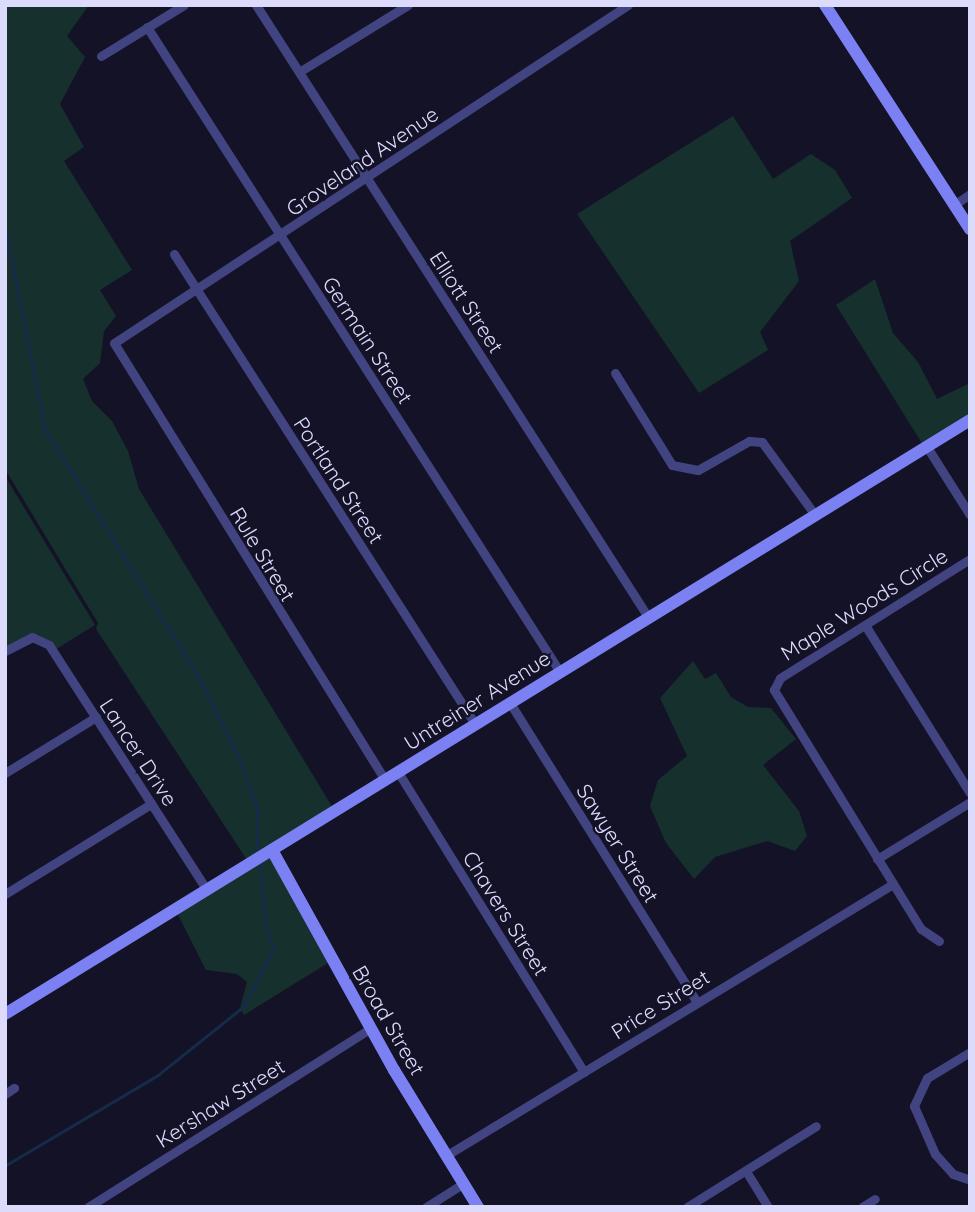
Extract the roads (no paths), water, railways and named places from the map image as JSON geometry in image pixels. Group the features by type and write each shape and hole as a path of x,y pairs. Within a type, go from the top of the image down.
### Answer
{"street":[{"path":"101,56 184,5"},
{"name":"Elliott Street","path":"256,5 649,617"},
{"path":"299,72 408,5"},
{"name":"Groveland Avenue","path":"114,343 368,180 628,5"},
{"path":"825,5 970,229"},
{"name":"Germain Street","path":"147,27 560,672"},
{"path":"954,205 970,194"},
{"name":"Portland Street","path":"174,254 475,724"},
{"name":"Rule Street","path":"114,343 385,780"},
{"path":"615,373 672,465 698,470 749,441 762,442 815,515"},
{"name":"Untreiner Avenue","path":"5,1014 970,420"},
{"path":"927,447 970,514"},
{"name":"Maple Woods Circle","path":"939,941 921,929 774,690 780,678 970,559"},
{"path":"865,625 970,793"},
{"name":"Lancer Drive","path":"5,651 38,638 49,645 206,890"},
{"name":"Sawyer Street","path":"510,703 697,1002"},
{"path":"5,773 96,717"},
{"name":"Chavers Street","path":"398,772 584,1072"},
{"path":"877,859 970,802"},
{"path":"5,894 151,804"},
{"name":"Broad Street","path":"272,850 370,1029 478,1207"},
{"name":"Price Street","path":"447,1155 892,884"},
{"name":"Kershaw Street","path":"88,1207 370,1029"},
{"path":"970,1052 927,1079 914,1107 935,1154 953,1174 970,1180"},
{"path":"687,1207 816,1126"},
{"path":"746,1171 768,1207"},
{"path":"426,1207 464,1183"},
{"path":"862,1207 875,1199"}],"waterway":[{"path":"5,223 45,429 198,676 238,754 258,809 257,851"},
{"path":"6,1165 158,1075 243,1007 274,949 266,927 260,864"}]}
